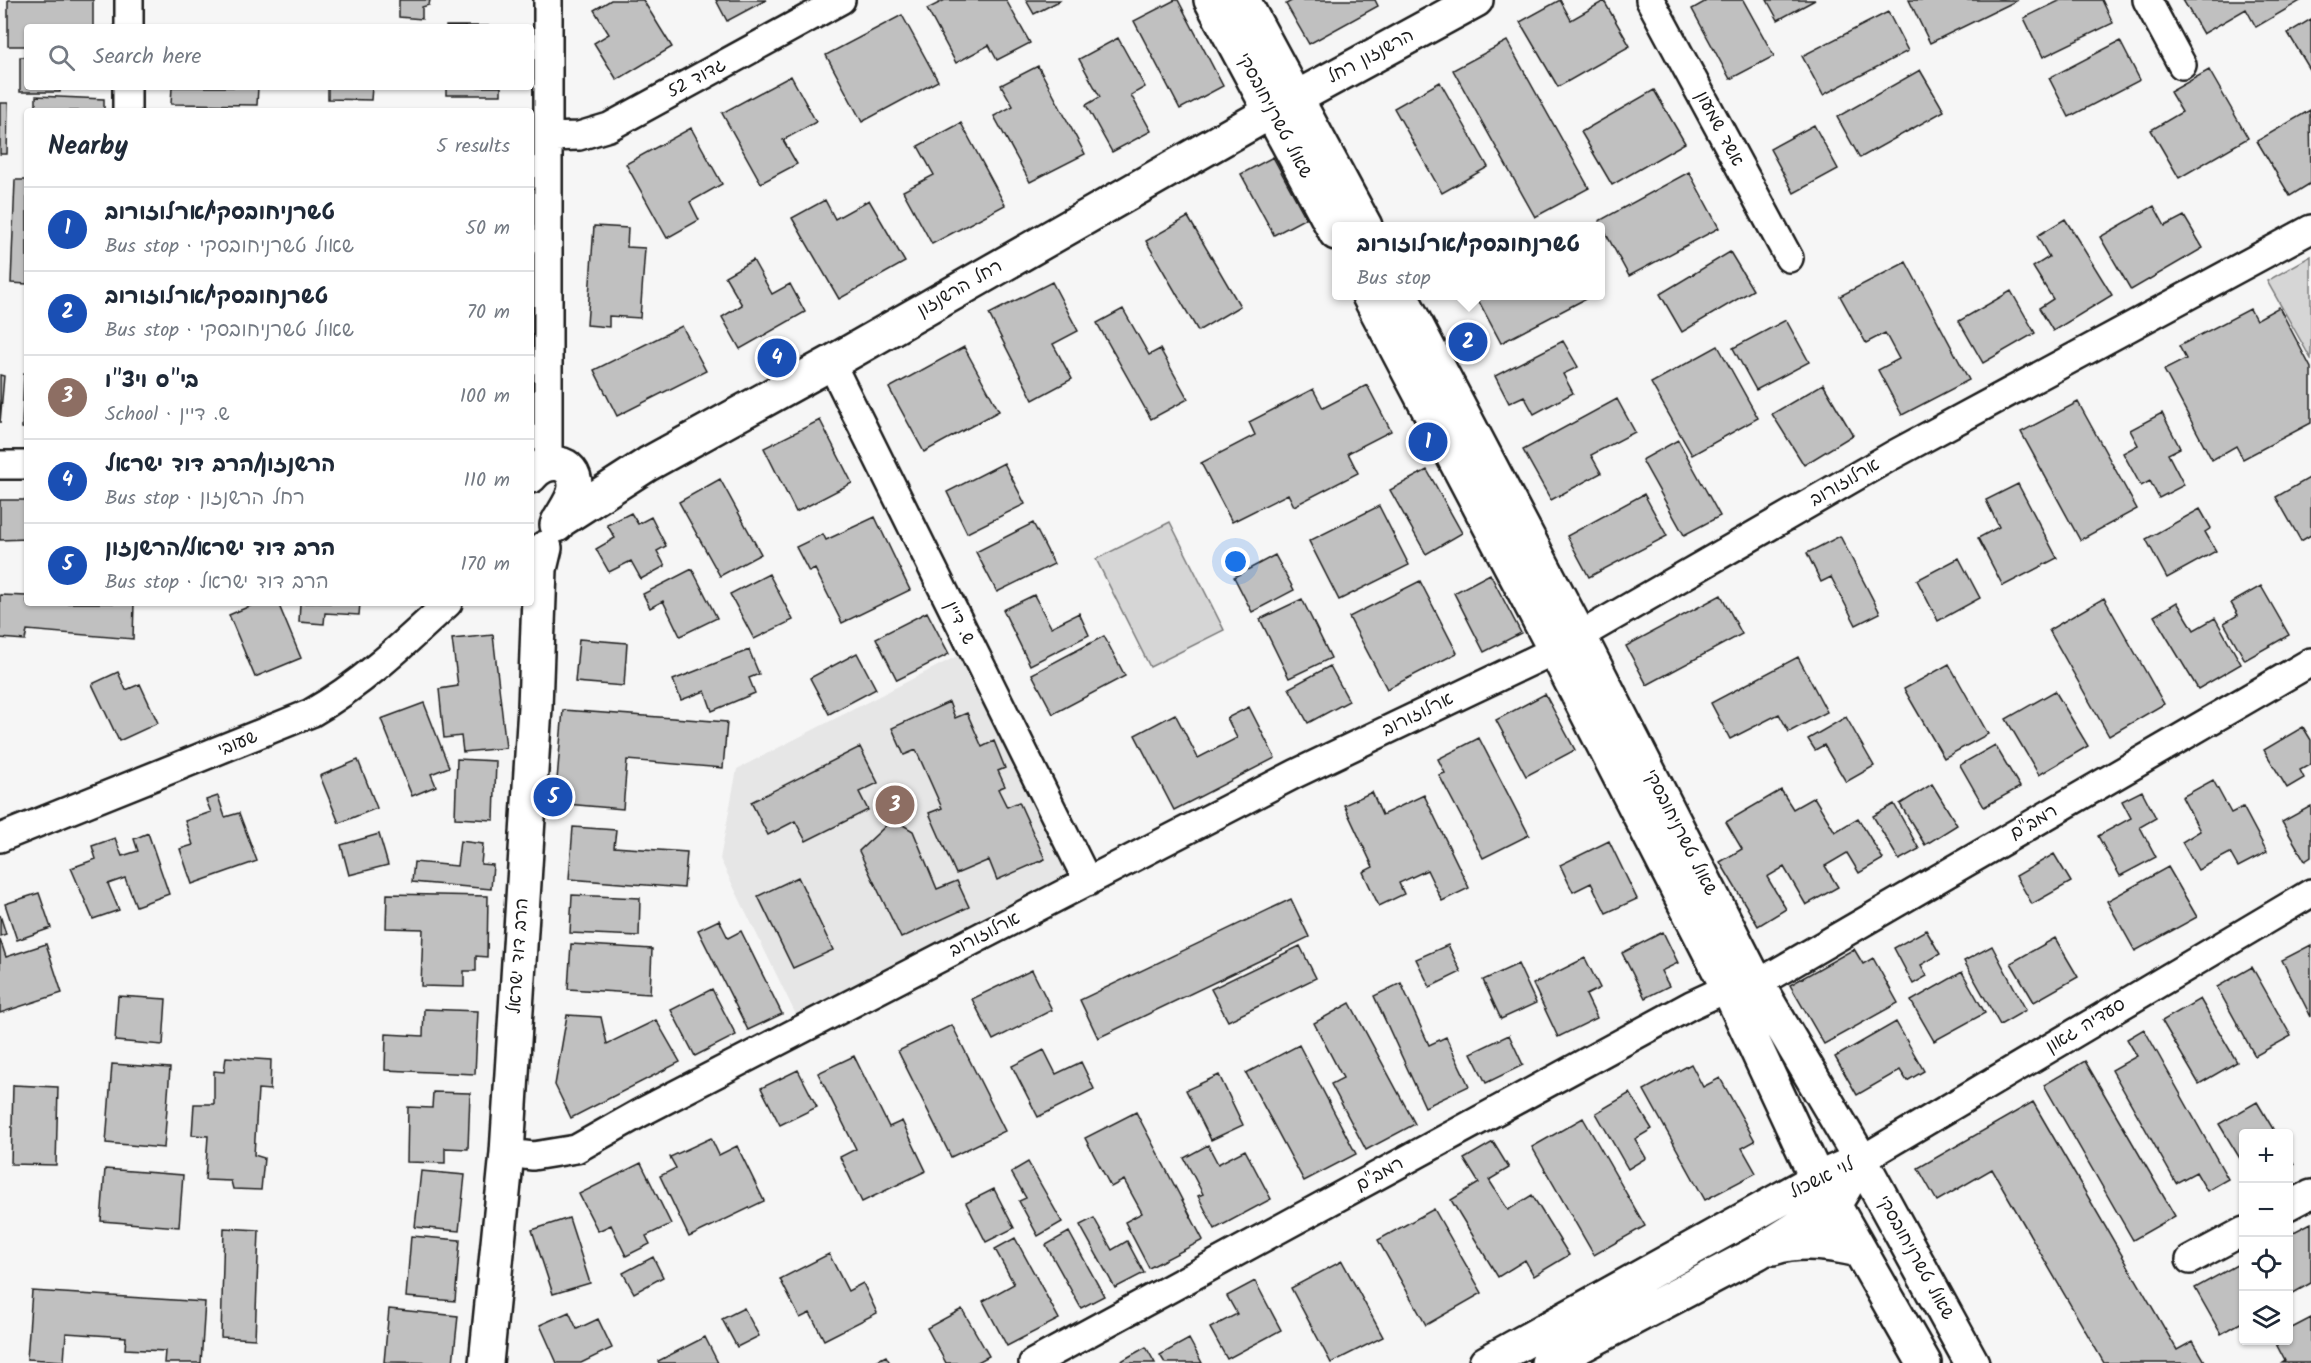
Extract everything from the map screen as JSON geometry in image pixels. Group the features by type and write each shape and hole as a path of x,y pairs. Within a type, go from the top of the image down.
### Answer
{"street":[{"path":"129,0 129,24"},
{"path":"548,0 550,470 648,464"},
{"name":"גדוד 52","path":"548,137 579,136 609,127 840,0"},
{"name":"שאול טשרניחובסקי","path":"1211,0 1362,222"},
{"name":"שאול טשרניחובסקי","path":"1243,0 1332,223"},
{"name":"הרשנזון רחל","path":"1284,104 1476,0"},
{"name":"אשד שמעון","path":"1650,0 1789,258"},
{"path":"2147,0 2182,65"},
{"path":"127,90 127,108"},
{"name":"רחל הרשנזון","path":"544,543 648,464 831,363 1284,104"},
{"name":"ארלוזורוב","path":"507,1153 533,1156 576,1149 640,1113 1295,774 1567,642 1893,455 2311,229"},
{"name":"שאול טשרניחובסקי","path":"1371,300 1567,642"},
{"name":"שאול טשרניחובסקי","path":"1403,300 1567,642 1742,986 1826,1192 1924,1363"},
{"name":"ש. דיין","path":"831,363 1088,882"},
{"path":"0,465 24,465"},
{"name":"הרב דוד ישראל","path":"486,1363 507,1153 535,707 540,569 544,543 574,491 573,477 550,470"},
{"name":"שעובי","path":"0,838 311,713 358,682 445,606"},
{"name":"רמב\"ם","path":"1033,1363 1691,1005 1742,986 2311,662"},
{"name":"סעדיה גאון","path":"1861,1160 2311,893"},
{"name":"שאול טשרניחובסקי","path":"1742,986 1861,1160 1972,1363"},
{"name":"לוי אשכול","path":"1548,1363 1757,1252 1861,1160"},
{"name":"לוי אשכול","path":"1486,1363 1826,1192"},
{"path":"2293,1204 2311,1194"},
{"path":"2190,1260 2239,1234"},
{"path":"1757,1252 1784,1244 1801,1243 1821,1243 1859,1250"}],"shaded area":[{"path":"2311,256 2311,359 2267,281"},
{"path":"1170,522 1224,630 1150,667 1096,559"},
{"path":"959,655 1074,875 798,1019 720,859 737,769"}],"building":[{"path":"8,0 93,0 93,24 24,24 24,46 8,46"},
{"path":"399,0 430,0 429,5 422,7 422,19 399,17"},
{"path":"611,0 643,0 672,47 617,80 594,43 609,34 594,10"},
{"path":"716,0 766,0 727,21"},
{"path":"945,0 1006,0 1030,43 997,60 989,45 956,63 927,9"},
{"path":"1026,0 1061,0 1034,14"},
{"path":"1178,0 1223,86 1180,109 1134,21"},
{"path":"1293,0 1375,0 1378,6 1309,44 1286,4"},
{"path":"1560,0 1571,20 1604,1 1630,46 1558,87 1520,22"},
{"path":"1708,0 1743,0 1774,56 1730,79 1692,9"},
{"path":"1767,0 1815,0 1778,20"},
{"path":"1909,0 2018,0 1930,43"},
{"path":"2061,0 2102,0 2113,23 2043,57 2024,18"},
{"path":"2183,0 2302,0 2256,27 2246,9 2203,34"},
{"path":"1888,12 1908,51 1823,95 1802,56"},
{"path":"902,15 938,81 862,122 826,55"},
{"path":"2311,19 2311,71 2288,33"},
{"path":"1118,38 1145,87 1131,95 1151,131 1112,152 1086,105 1100,97 1079,59"},
{"path":"1507,41 1589,188 1535,217 1453,70"},
{"path":"2120,41 2140,80 2069,117 2049,78"},
{"path":"20,57 24,57 24,90 60,90 60,92 20,92"},
{"path":"1038,66 1085,154 1030,182 994,116 1013,106 1001,85"},
{"path":"1920,70 1944,111 1860,158 1837,117"},
{"path":"2209,70 2248,138 2179,178 2151,130 2182,112 2170,92"},
{"path":"791,76 816,122 783,140 797,164 761,183 722,113"},
{"path":"1440,82 1488,167 1442,193 1394,108"},
{"path":"172,90 258,90 257,105 171,104"},
{"path":"328,90 372,90 371,100 328,99"},
{"path":"446,90 501,90 501,95 446,95"},
{"path":"1654,90 1685,143 1612,185 1581,132"},
{"path":"36,96 104,99 104,108 36,108"},
{"path":"0,103 8,103 7,154 0,154"},
{"path":"2310,110 2311,183 2290,196 2257,141"},
{"path":"961,123 1005,205 932,244 903,191 934,175 918,146"},
{"path":"1814,125 1838,169 1794,193 1770,149"},
{"path":"691,128 722,184 690,202 699,220 667,238 626,164"},
{"path":"1273,157 1306,218 1274,235 1241,174"},
{"path":"1689,172 1719,228 1629,276 1605,232 1605,222 1599,221"},
{"path":"15,180 24,180 24,284 11,283"},
{"path":"825,200 835,219 869,200 905,262 839,299 792,218"},
{"path":"2154,206 2165,226 2184,216 2203,248 2131,290 2100,237"},
{"path":"1188,217 1240,306 1198,331 1146,241"},
{"path":"2065,219 2112,295 2053,331 2039,308 2053,299 2033,267 2049,257 2037,236"},
{"path":"594,226 628,228 627,247 645,248 640,318 609,316 609,327 587,325"},
{"path":"1730,252 1753,290 1682,332 1660,294"},
{"path":"753,260 772,294 790,284 805,312 740,349 722,317 742,305 725,276"},
{"path":"1906,262 1969,380 1902,415 1878,370 1899,359 1885,333 1866,343 1840,296"},
{"path":"1052,282 1078,331 1053,344 1072,379 1033,400 989,314"},
{"path":"2011,291 2035,333 1983,363 1959,321"},
{"path":"1478,300 1583,300 1501,343"},
{"path":"2279,307 2311,368 2311,423 2243,459 2236,446 2212,460 2164,370 2186,359 2179,346 2250,309 2256,320"},
{"path":"1123,309 1149,355 1160,349 1188,399 1151,419 1097,323"},
{"path":"1786,320 1809,362 1756,390 1733,348"},
{"path":"682,326 706,371 617,416 594,370"},
{"path":"1563,341 1578,367 1563,374 1573,393 1534,414 1524,396 1509,403 1495,376"},
{"path":"1718,346 1758,418 1692,455 1651,383"},
{"path":"964,347 999,411 924,452 889,388"},
{"path":"24,373 24,428 22,428"},
{"path":"0,375 4,376 0,423"},
{"path":"1823,384 1853,435 1804,465 1772,414"},
{"path":"1367,385 1391,431 1348,453 1358,473 1294,506 1288,494 1232,522 1201,463 1255,435 1249,422 1313,389 1323,408"},
{"path":"1617,399 1635,432 1591,455 1601,473 1551,500 1523,450"},
{"path":"2078,402 2137,509 2080,540 2021,432"},
{"path":"2162,413 2180,448 2168,454 2184,485 2159,498 2150,481 2141,486 2123,453 2138,445 2130,430"},
{"path":"820,420 852,483 796,512 764,448"},
{"path":"1678,440 1720,516 1684,535 1642,460"},
{"path":"1004,463 1025,504 967,533 947,492"},
{"path":"1427,470 1462,533 1426,554 1390,490"},
{"path":"2311,477 2311,535 2301,541 2276,497"},
{"path":"720,479 761,554 720,576 679,502"},
{"path":"2018,484 2057,558 2003,586 1978,538 1999,527 1986,500"},
{"path":"1644,494 1667,536 1589,577 1567,536"},
{"path":"0,500 24,500 24,539 0,540"},
{"path":"1379,506 1409,565 1339,600 1309,541"},
{"path":"2200,509 2211,528 2205,532 2216,551 2167,578 2146,539"},
{"path":"631,513 638,524 651,517 666,546 657,551 665,566 641,579 631,561 609,572 596,549 615,538 607,525"},
{"path":"875,517 910,590 842,623 815,569 809,572 796,547 823,534 826,540"},
{"path":"1033,523 1054,564 997,592 976,552"},
{"path":"1840,536 1880,613 1856,625 1831,577 1821,582 1807,553"},
{"path":"1275,555 1294,590 1252,612 1234,577"},
{"path":"1959,558 1980,598 1938,621 1917,580"},
{"path":"692,569 717,618 680,636 663,601 650,608 643,594"},
{"path":"769,574 793,620 754,639 730,594"},
{"path":"1490,574 1521,633 1484,652 1454,593"},
{"path":"1420,581 1457,653 1387,689 1349,617"},
{"path":"2261,586 2289,635 2245,660 2224,623 2238,615 2231,603"},
{"path":"0,595 24,596 24,606 134,606 133,639 27,630 25,640 0,638"},
{"path":"1034,595 1051,627 1079,613 1089,635 1030,665 1003,610"},
{"path":"1721,595 1742,634 1647,685 1626,646"},
{"path":"2104,598 2164,704 2109,736 2049,630"},
{"path":"1302,599 1331,658 1289,678 1260,619"},
{"path":"2177,602 2194,630 2215,618 2241,664 2198,689 2154,616"},
{"path":"250,606 279,606 301,658 255,677 229,615"},
{"path":"300,606 360,606 359,615 325,613 324,624 299,622"},
{"path":"927,612 949,654 897,680 876,638"},
{"path":"493,635 506,748 463,752 461,736 444,738 439,689 458,686 452,639"},
{"path":"1104,636 1125,676 1053,714 1032,674"},
{"path":"579,639 627,643 624,686 575,682"},
{"path":"749,650 759,674 749,678 755,693 712,711 705,691 681,700 673,680"},
{"path":"857,653 876,689 829,714 810,678"},
{"path":"1798,657 1827,712 1789,732 1779,714 1730,739 1711,703"},
{"path":"1949,664 1988,734 1944,758 1904,689"},
{"path":"1330,666 1349,701 1308,723 1289,688"},
{"path":"118,672 126,690 140,684 158,723 119,741 92,684"},
{"path":"2055,691 2088,746 2039,775 2006,719"},
{"path":"1545,694 1575,750 1526,776 1496,720"},
{"path":"949,702 955,718 967,713 982,747 994,741 1005,768 998,771 1005,786 998,789 1007,807 1019,802 1045,859 997,880 989,860 956,874 929,813 942,808 916,750 904,755 892,728"},
{"path":"424,703 449,767 431,774 436,786 412,796 381,719"},
{"path":"1249,707 1275,758 1174,810 1135,735 1175,714 1198,758 1237,738 1227,718"},
{"path":"563,710 727,722 723,768 627,760 623,809 555,803"},
{"path":"1846,717 1874,766 1846,782 1824,745 1815,750 1808,739"},
{"path":"2303,727 2311,740 2311,764 2300,770 2304,778 2287,788 2264,750"},
{"path":"1479,738 1529,835 1483,858 1439,775 1445,773 1438,759"},
{"path":"1995,745 2020,787 1984,807 1960,765"},
{"path":"860,747 878,783 859,792 868,810 806,841 795,821 768,835 751,802"},
{"path":"457,759 496,761 494,820 455,818"},
{"path":"358,760 377,808 339,823 320,776"},
{"path":"2213,780 2231,813 2243,807 2267,852 2238,867 2230,853 2198,870 2182,842 2200,831 2182,797"},
{"path":"1932,784 1957,825 1925,845 1900,804"},
{"path":"1781,790 1793,809 1814,797 1835,832 1858,818 1883,859 1859,873 1847,853 1825,866 1838,887 1806,905 1784,867 1767,877 1786,909 1758,926 1720,862 1742,849 1726,822"},
{"path":"2142,791 2156,818 2140,827 2156,857 2120,876 2098,836 2131,818 2122,801"},
{"path":"1372,792 1382,815 1424,795 1469,888 1442,901 1427,870 1399,883 1404,894 1379,906 1363,872 1373,867 1344,805"},
{"path":"218,796 225,817 239,813 257,861 192,884 180,849 193,845 185,821 211,812 206,800"},
{"path":"1894,804 1919,849 1899,860 1873,816"},
{"path":"2311,806 2311,857 2305,861 2282,822"},
{"path":"893,819 913,831 937,889 957,881 969,907 901,938 859,851"},
{"path":"573,827 616,830 614,847 687,852 684,888 569,879"},
{"path":"148,833 169,894 136,906 125,878 108,884 119,910 93,919 71,868 96,859 92,846 115,838 122,856 138,851 134,839"},
{"path":"379,834 388,865 349,875 341,845"},
{"path":"460,841 483,844 481,864 493,865 491,889 412,882 414,862 457,866"},
{"path":"1609,841 1637,899 1606,913 1591,883 1573,892 1560,865"},
{"path":"2054,854 2071,882 2032,904 2016,876"},
{"path":"2168,867 2197,917 2135,951 2107,901"},
{"path":"798,877 833,950 793,968 758,896"},
{"path":"39,893 51,928 17,940 5,904"},
{"path":"387,894 488,896 487,957 476,956 476,971 464,971 464,987 421,986 423,929 386,928"},
{"path":"572,895 640,898 639,936 570,933"},
{"path":"1291,899 1309,937 1098,1038 1080,1000"},
{"path":"0,915 6,934 0,936"},
{"path":"719,920 728,938 741,931 782,1014 748,1030 698,930"},
{"path":"1926,930 1940,954 1921,965 1927,976 1913,984 1894,948"},
{"path":"1663,932 1678,963 1661,971 1669,986 1645,998 1622,953"},
{"path":"2055,938 2078,977 2034,1002 2011,963"},
{"path":"0,939 6,957 46,944 62,993 0,1013"},
{"path":"571,944 652,949 650,994 568,989"},
{"path":"1448,945 1461,972 1430,987 1416,959"},
{"path":"2311,945 2311,1017 2282,960"},
{"path":"1300,946 1316,978 1228,1021 1211,989"},
{"path":"1992,946 2026,1010 2000,1025 1964,961"},
{"path":"1854,949 1863,964 1873,958 1898,1003 1824,1044 1790,985"},
{"path":"1585,958 1600,988 1586,995 1597,1018 1558,1037 1533,984"},
{"path":"1518,964 1536,1003 1501,1019 1483,980"},
{"path":"2252,967 2291,1036 2255,1056 2217,987"},
{"path":"1032,970 1052,1010 993,1040 972,999"},
{"path":"1962,972 1985,1013 1934,1041 1911,1001"},
{"path":"1401,983 1429,1045 1446,1037 1469,1086 1425,1107 1374,996"},
{"path":"712,989 736,1035 695,1056 671,1010"},
{"path":"118,996 166,999 163,1045 115,1041"},
{"path":"2200,999 2237,1062 2199,1084 2162,1021"},
{"path":"1350,1003 1415,1124 1366,1150 1331,1084 1343,1078 1314,1023"},
{"path":"424,1009 478,1011 475,1074 385,1070 386,1034 423,1036"},
{"path":"567,1015 601,1017 607,1044 656,1020 680,1062 571,1118 555,1085"},
{"path":"1896,1022 1924,1071 1907,1081 1900,1070 1857,1095 1835,1057"},
{"path":"952,1025 1005,1131 951,1157 898,1051"},
{"path":"2144,1029 2228,1179 2207,1191 2196,1172 2176,1183 2112,1070 2137,1056 2127,1039"},
{"path":"1509,1035 1523,1065 1486,1083 1471,1053"},
{"path":"1299,1045 1356,1154 1304,1181 1246,1073"},
{"path":"1044,1050 1056,1074 1081,1062 1094,1089 1038,1117 1012,1066"},
{"path":"854,1056 889,1127 902,1121 926,1171 862,1202 840,1157 856,1149 818,1073"},
{"path":"226,1057 271,1060 270,1090 258,1089 254,1155 264,1158 261,1190 233,1189 231,1181 205,1180 208,1136 192,1135 194,1104 214,1104 214,1071 224,1072"},
{"path":"2085,1061 2175,1216 2133,1240 2044,1085"},
{"path":"112,1064 170,1068 164,1148 106,1143"},
{"path":"1691,1064 1703,1087 1720,1078 1755,1141 1742,1148 1756,1173 1705,1200 1644,1090"},
{"path":"798,1070 817,1107 780,1125 761,1088"},
{"path":"1219,1075 1243,1125 1211,1140 1186,1090"},
{"path":"13,1085 58,1087 56,1165 11,1164"},
{"path":"433,1092 470,1093 468,1149 445,1148 445,1163 407,1162 408,1107 432,1108"},
{"path":"1630,1093 1652,1129 1635,1139 1646,1158 1628,1169 1596,1113"},
{"path":"2033,1102 2177,1350 2193,1341 2206,1363 2104,1363 1992,1169 1937,1201 1918,1168"},
{"path":"2257,1102 2273,1129 2239,1129 2239,1157 2219,1124"},
{"path":"1136,1112 1203,1240 1149,1268 1125,1222 1142,1213 1124,1180 1111,1187 1085,1138"},
{"path":"1583,1118 1645,1226 1594,1255 1532,1147"},
{"path":"711,1138 719,1155 737,1146 764,1201 689,1237 660,1176 676,1168 670,1157"},
{"path":"1493,1142 1509,1168 1489,1180 1508,1210 1532,1195 1569,1255 1534,1276 1525,1260 1498,1277 1451,1200 1479,1183 1464,1159"},
{"path":"1208,1145 1218,1164 1245,1150 1271,1199 1215,1229 1198,1196 1203,1194 1184,1158"},
{"path":"1028,1162 1062,1222 1038,1236 1019,1201 1026,1198 1011,1172"},
{"path":"641,1163 671,1224 646,1236 650,1244 626,1256 611,1225 598,1231 579,1194"},
{"path":"105,1169 183,1175 179,1227 101,1221"},
{"path":"421,1171 465,1175 459,1231 415,1227"},
{"path":"994,1189 1014,1228 986,1242 966,1203"},
{"path":"1434,1209 1482,1293 1426,1325 1378,1240"},
{"path":"569,1218 590,1283 553,1294 532,1230"},
{"path":"1094,1218 1112,1250 1127,1241 1144,1273 1115,1288 1080,1225"},
{"path":"2311,1223 2311,1283 2293,1293 2293,1237 2293,1232"},
{"path":"224,1228 259,1230 255,1339 221,1337"},
{"path":"1069,1232 1104,1296 1081,1308 1046,1245"},
{"path":"411,1236 460,1240 455,1301 406,1297"},
{"path":"1015,1238 1059,1319 1007,1346 983,1301 1014,1284 995,1249"},
{"path":"829,1254 848,1291 863,1283 877,1313 824,1340 810,1313 800,1318 780,1279"},
{"path":"653,1257 663,1277 634,1293 623,1273"},
{"path":"1342,1261 1383,1337 1331,1363 1291,1288"},
{"path":"2239,1264 2239,1324 2221,1334 2195,1288"},
{"path":"1255,1281 1281,1330 1227,1359 1210,1328 1237,1314 1227,1296"},
{"path":"32,1291 205,1302 201,1363 164,1363 165,1351 125,1349 126,1337 66,1333 64,1361 27,1359"},
{"path":"744,1308 759,1336 737,1347 722,1319"},
{"path":"389,1309 458,1316 453,1363 384,1362"},
{"path":"962,1309 989,1356 976,1363 946,1363 927,1328"},
{"path":"569,1312 577,1329 598,1319 612,1348 581,1363 557,1363 540,1325"},
{"path":"2311,1318 2311,1363 2282,1363 2285,1361 2277,1345 2293,1345 2293,1327"},
{"path":"705,1337 718,1363 659,1363 658,1361"},
{"path":"1189,1339 1202,1363 1165,1363 1160,1355"},
{"path":"1146,1347 1155,1363 1118,1363 1130,1356"},
{"path":"886,1356 890,1363 872,1363"}],"place":[{"name":"טשרנחובסקי/ארלוזורוב","path":"1468,342"},
{"name":"הרשנזון/הרב דוד ישראל","path":"777,358"},
{"name":"טשרניחובסקי/ארלוזורוב","path":"1428,442"},
{"name":"הרב דוד ישראל/הרשנזון","path":"553,797"},
{"name":"בי\"ס ויצ\"ו","path":"895,805"}]}
